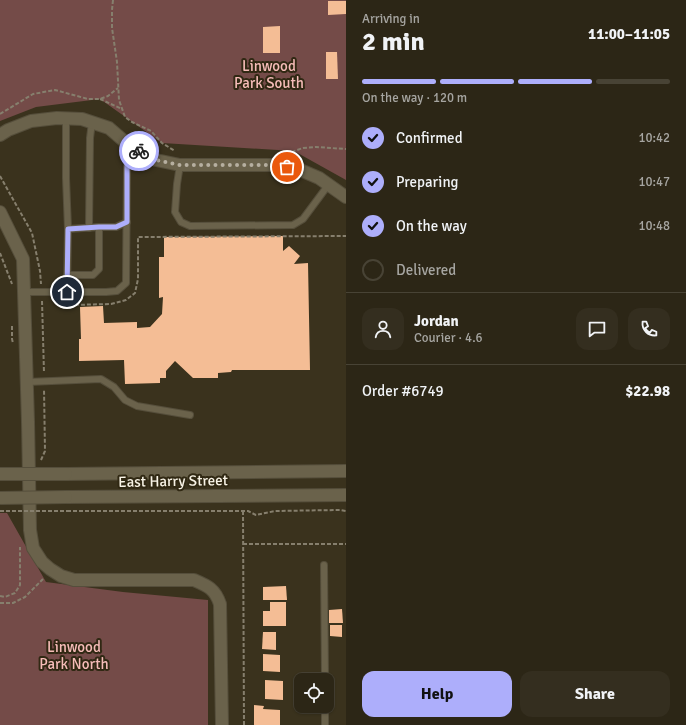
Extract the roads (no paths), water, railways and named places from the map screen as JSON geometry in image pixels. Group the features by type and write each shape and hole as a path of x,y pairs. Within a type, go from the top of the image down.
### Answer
{"street":[{"path":"0,135 8,130 31,121 57,118 82,118 108,128 131,147 156,160 180,165 276,165 298,169 320,178 346,197"},
{"path":"0,212 23,259 30,530 33,548 42,562 50,569 61,576 74,580 194,580 213,590 218,597 220,604 222,725"},
{"name":"East Harry Street","path":"0,474 346,471"},
{"name":"East Harry Street","path":"0,498 346,495"}],"lane":[{"path":"66,118 68,229 67,292"},
{"path":"89,228 90,138 92,122"},
{"path":"24,292 106,292 117,291 126,283 127,166 131,147"},
{"path":"180,165 176,184 175,212 181,222 190,226 293,225 303,219 329,184"},
{"path":"68,229 116,227 127,222"},
{"path":"67,275 93,275 99,269 99,227"},
{"path":"27,382 101,379 114,387 125,400 137,406 190,415"},
{"path":"324,565 325,673"},
{"path":"325,713 325,725"}],"park label":[{"name":"Linwood Park South","path":"269,74"},
{"name":"Linwood Park North","path":"74,656"}]}
